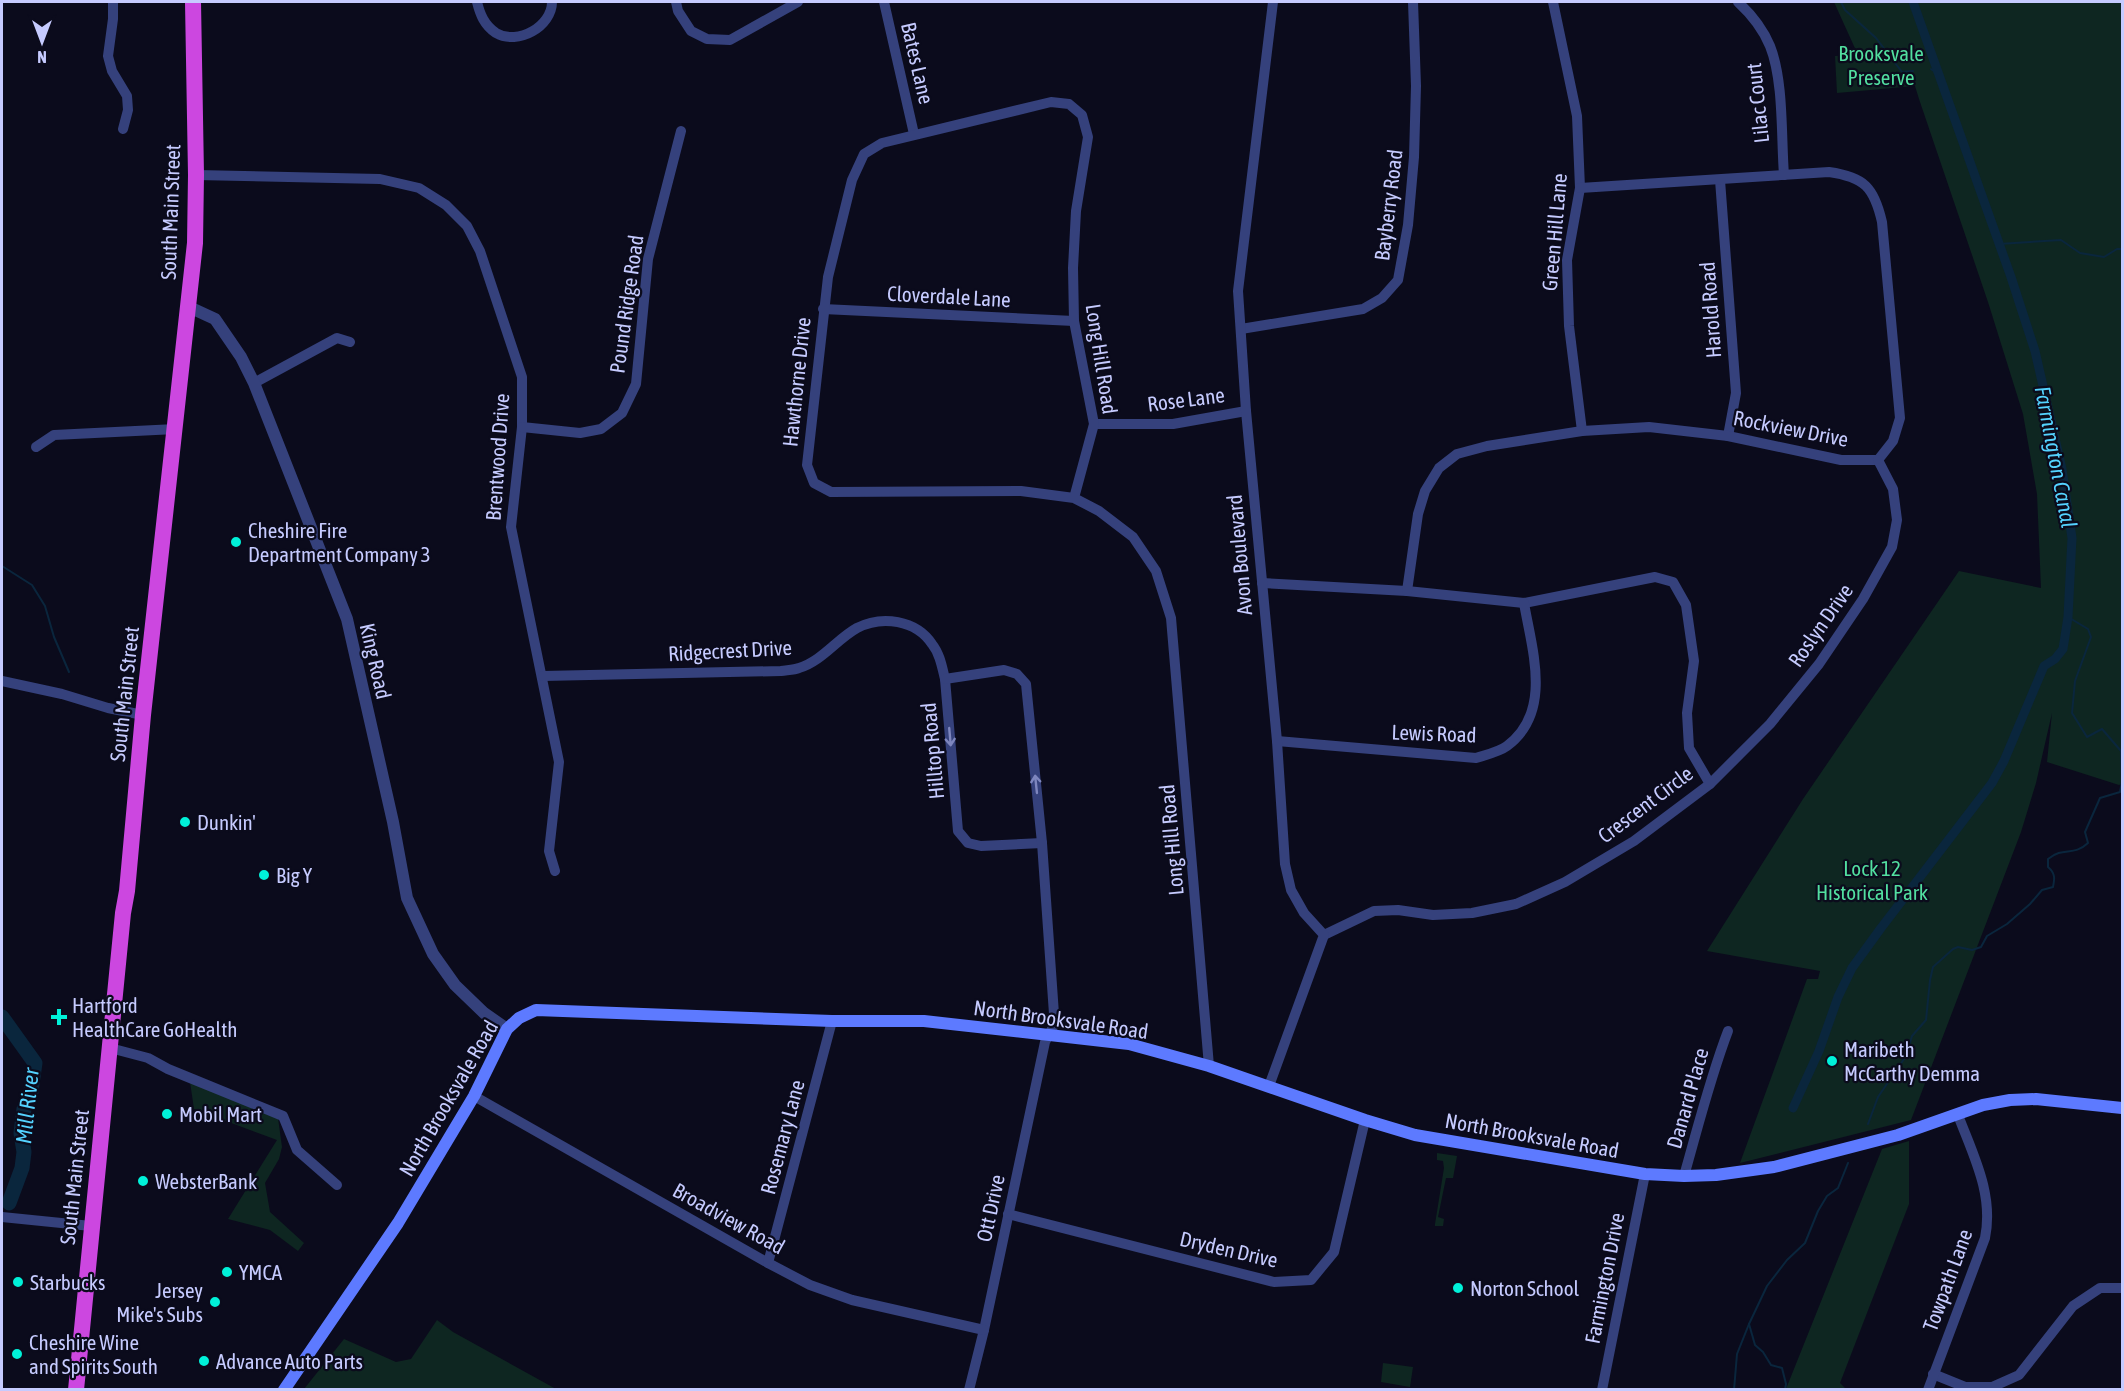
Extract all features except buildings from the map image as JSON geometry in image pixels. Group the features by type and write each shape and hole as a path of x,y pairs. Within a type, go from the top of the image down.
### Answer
{"highway":[{"name":"South Main Street","path":"75,1389 143,715 195,243 194,2"}],"main road":[{"name":"North Brooksvale Road","path":"284,1389 398,1223 474,1096 507,1029 519,1018 536,1010 832,1021 924,1021 1129,1044 1209,1066 1415,1135 1645,1174 1716,1175 1774,1167 1898,1135 1983,1105 2010,1100 2036,1099 2122,1108"}],"street":[{"path":"112,2 113,19 108,56 112,71 127,96 128,110 123,129"},
{"path":"477,2 483,21 497,34 514,37 532,33 544,22 552,8 552,2"},
{"path":"676,2 678,11 691,31 707,39 730,40 798,2"},
{"name":"Bates Lane","path":"884,2 914,134"},
{"name":"Avon Boulevard","path":"1273,2 1238,291 1246,411 1277,741 1285,864 1291,890 1304,913 1324,936"},
{"name":"Bayberry Road","path":"1241,329 1363,309 1382,298 1398,280 1408,225 1414,157 1416,86 1413,2"},
{"name":"Green Hill Lane","path":"1553,2 1577,116 1580,188 1567,260 1569,326 1582,431"},
{"name":"Lilac Court","path":"1738,2 1753,16 1770,46 1778,80 1784,175"},
{"name":"Long Hill Road","path":"914,134 1051,102 1069,104 1082,115 1088,136 1076,211 1073,268 1074,321 1094,424 1074,498 1099,511 1133,537 1156,571 1171,618 1209,1066"},
{"name":"Pound Ridge Road","path":"522,427 580,433 601,429 622,413 636,384 648,259 681,131"},
{"name":"Hawthorne Drive","path":"914,134 882,143 864,154 852,180 828,277 823,309 807,465 814,483 831,492 1022,491 1074,498"},
{"path":"1580,188 1828,172 1850,175 1867,187 1877,202 1882,222 1900,418 1893,441 1878,460"},
{"name":"Brentwood Drive","path":"196,175 380,179 419,188 446,205 467,226 480,251 522,377 522,427 511,527 559,762 549,851 555,871"},
{"name":"Harold Road","path":"1720,180 1736,393 1728,436"},
{"name":"King Road","path":"189,307 215,319 241,357 254,383 346,619 393,822 407,898 433,954 455,985 484,1013 507,1029"},
{"name":"Cloverdale Lane","path":"823,309 1074,321"},
{"path":"254,383 337,338 350,342"},
{"name":"Rose Lane","path":"1094,424 1173,424 1246,411"},
{"name":"Rockview Drive","path":"1407,591 1418,514 1425,491 1438,468 1457,454 1582,431 1649,427 1728,436 1841,460 1878,460"},
{"path":"36,447 54,435 176,429"},
{"name":"Roslyn Drive","path":"1710,784 1770,724 1819,664 1863,599 1892,547 1897,520 1893,489 1878,460"},
{"name":"Crescent Circle","path":"1262,583 1407,591 1524,603 1654,577 1673,582 1686,605 1694,661 1687,712 1689,748 1710,784 1634,841 1565,882 1516,904 1472,913 1433,915 1398,910 1374,911 1324,936"},
{"name":"Lewis Road","path":"1277,741 1476,758 1505,748 1526,727 1535,700 1536,672 1524,603"},
{"name":"Ridgecrest Drive","path":"543,676 781,671 801,668 855,629 870,622 888,621 905,624 921,632 933,645 941,661 945,679"},
{"name":"Hilltop Road","path":"1042,843 981,846 968,843 958,831 945,679 1004,670 1017,674 1026,684 1042,843 1054,1014 1053,1027 1049,1034"},
{"path":"2,681 143,715"},
{"path":"1269,1086 1324,936"},
{"name":"Rosemary Lane","path":"768,1263 832,1021"},
{"name":"Danard Place","path":"1684,1176 1712,1074 1728,1031"},
{"name":"Ott Drive","path":"969,1389 984,1330 1045,1042 1049,1034"},
{"path":"110,1048 142,1056 187,1077 284,1116 297,1150 337,1185"},
{"name":"Broadview Road","path":"474,1096 810,1285 852,1299 984,1330"},
{"name":"Towpath Lane","path":"1928,1389 1985,1238 1988,1220 1988,1202 1984,1183 1958,1115"},
{"name":"Dryden Drive","path":"1008,1214 1274,1282 1311,1280 1334,1252 1365,1120"},
{"name":"Farmington Drive","path":"1602,1389 1645,1174"},
{"path":"2,1217 91,1226"},
{"path":"1933,1374 1965,1387 1992,1387 2019,1375 2073,1306 2100,1288 2122,1288"}],"green space":[{"path":"1834,2 2122,2 2122,784 2119,785 2047,762 2052,713 2036,783 2021,832 1911,1120 1740,1163 1807,979 1818,979 1820,971 1707,951 1803,799 1959,571 2041,588 2037,494 2023,414 1915,86 1837,93 1835,56 1858,55"},
{"path":"190,1082 278,1118 282,1147 279,1159 265,1183 270,1212 304,1243 298,1251 270,1230 228,1219 277,1140 194,1109"},
{"path":"1909,1141 1909,1204 1840,1383 1846,1389 1786,1389 1882,1149"},
{"path":"1437,1153 1457,1156 1453,1178 1446,1178 1438,1217 1444,1219 1443,1226 1435,1226 1444,1168 1443,1161 1437,1160"},
{"path":"437,1320 453,1332 556,1389 304,1389 344,1339 396,1362 411,1359"},
{"path":"1383,1363 1413,1367 1410,1387 1381,1382"}],"waterway":[{"path":"1841,2 1845,10 1876,38 1902,72 1913,71"},
{"name":"Farmington Canal","path":"1793,1108 1819,1051 1838,997 1852,968 1992,783 2004,761 2044,666 2055,659 2063,649 2068,617 2072,538 2062,469 2035,351 1913,2"},
{"name":"Farmington Canal","path":"1931,69 1939,75"},
{"path":"1999,244 2061,240 2080,253 2104,257 2117,249 2122,249"},
{"path":"2,566 32,585 45,606 54,637 69,672"},
{"path":"2068,617 2088,629 2091,637 2075,681 2072,713 2087,737 2102,729 2121,751 2122,777"},
{"path":"1868,1124 1878,1097 1906,1056 1912,1036 1926,1020 1933,967 1953,949 1958,947 1972,950 1981,947 1987,936 2007,924 2042,890 2053,887 2054,876 2048,867 2048,859 2059,853 2078,850 2088,843 2085,832 2100,798 2120,792 2122,782"},
{"name":"Mill River","path":"2,1017 35,1063 30,1098 24,1109 21,1133 24,1152 22,1168 9,1203"},
{"path":"1734,1390 1737,1354 1767,1286 1787,1260 1805,1243 1818,1211 1827,1196 1838,1188 1848,1163"},
{"path":"1749,1324 1755,1345 1763,1352 1771,1365 1782,1368 1786,1384 1785,1390"}],"place":[{"name":"Cheshire Fire Department Company 3","path":"236,542"},
{"name":"Dunkin'","path":"185,822"},
{"name":"Big Y","path":"264,875"},
{"name":"Hartford HealthCare GoHealth","path":"59,1017"},
{"name":"Maribeth McCarthy Demma","path":"1832,1061"},
{"name":"Mobil Mart","path":"167,1114"},
{"name":"WebsterBank","path":"143,1181"},
{"name":"YMCA","path":"227,1272"},
{"name":"Starbucks","path":"18,1282"},
{"name":"Norton School","path":"1458,1288"},
{"name":"Jersey Mike's Subs","path":"215,1302"},
{"name":"Cheshire Wine and Spirits South","path":"17,1354"},
{"name":"Advance Auto Parts","path":"204,1361"}],"park label":[{"name":"Brooksvale Preserve","path":"1881,65"},
{"name":"Lock 12 Historical Park","path":"1872,880"}]}
